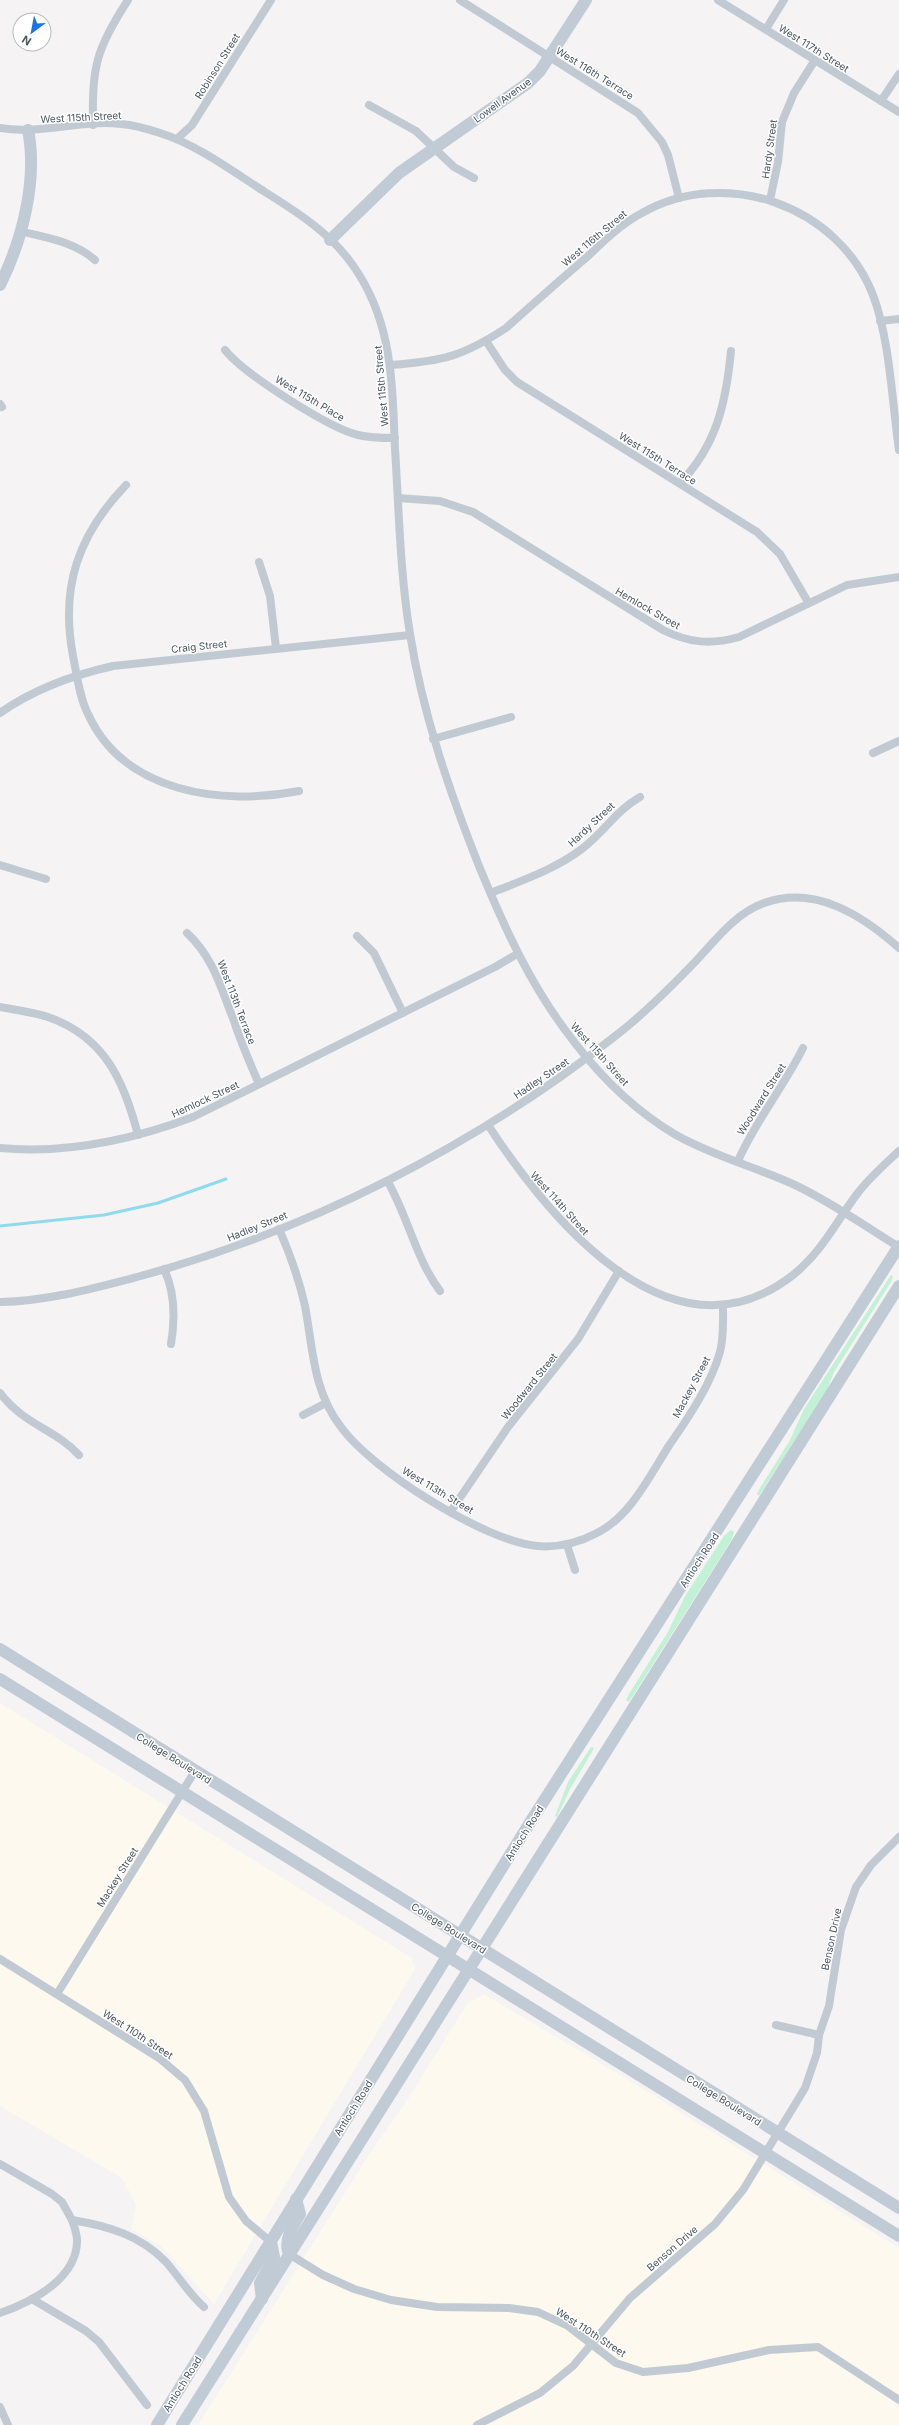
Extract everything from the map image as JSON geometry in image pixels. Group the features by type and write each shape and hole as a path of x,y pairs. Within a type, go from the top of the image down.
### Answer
{"main road":[{"name":"Lowell Avenue","path":"330,240 399,173 520,89 540,71 586,0"},
{"path":"0,286 20,231 30,167 31,145 28,130"},
{"name":"Antioch Road","path":"157,2425 460,1935 899,1246"},
{"path":"182,2425 899,1286"},
{"name":"College Boulevard","path":"0,1649 899,2208"},
{"path":"0,1678 899,2236"},
{"path":"289,2254 289,2235 300,2214 296,2199"},
{"path":"262,2298 260,2283 274,2257 271,2242"}],"street":[{"path":"93,125 93,81 96,60 102,42 128,0"},
{"name":"Robinson Street","path":"177,139 192,125 271,0"},
{"name":"West 116th Terrace","path":"460,0 626,104 648,123 657,134 668,155 679,198"},
{"name":"West 117th Street","path":"718,0 899,112"},
{"path":"766,29 784,0"},
{"name":"Hardy Street","path":"770,200 777,170 782,122 794,93 815,60"},
{"path":"881,101 899,74"},
{"path":"369,105 402,121 416,131 454,167 474,178"},
{"name":"West 115th Street","path":"0,128 28,130 118,123 146,129 177,139 199,151 298,213 330,240 352,264 366,285 385,334 391,365 404,585 410,635 420,692 433,739 459,816 517,954 554,1016 587,1058 634,1105 652,1120 677,1136 799,1187 899,1246"},
{"name":"West 116th Street","path":"391,365 449,358 472,349 486,341 506,328 633,218 664,202 679,198 720,192 741,193 770,200 802,214 834,238 855,262 867,282 880,321 899,450"},
{"path":"20,231 65,242 87,253 95,260"},
{"path":"880,321 899,319"},
{"name":"West 115th Terrace","path":"486,341 505,370 517,382 758,532 772,545 786,564 808,602"},
{"name":"West 115th Place","path":"225,350 243,369 333,425 359,436 395,438"},
{"path":"680,483 696,466 710,441 722,412 728,382 731,351"},
{"path":"126,485 94,522 76,564 68,610 70,638 77,676 84,704 97,731 124,761 152,779 183,789 215,795 261,797 299,791"},
{"name":"Hemlock Street","path":"398,498 440,501 473,512 663,630 689,641 711,642 739,637 764,626 808,602 848,585 899,577"},
{"path":"259,562 270,596 276,648"},
{"name":"Craig Street","path":"0,713 39,690 77,676 113,666 410,635"},
{"path":"433,739 510,717"},
{"path":"873,753 899,741"},
{"name":"Hardy Street","path":"491,894 564,862 584,847 627,804 640,797"},
{"path":"0,865 46,879"},
{"name":"Hadley Street","path":"0,1302 54,1298 197,1260 279,1229 388,1182 488,1125 535,1095 587,1058 649,1006 735,920 766,903 800,897 828,902 847,911 899,948"},
{"name":"West 113th Terrace","path":"187,933 203,950 215,970 240,1039 259,1084"},
{"path":"357,936 374,953 403,1013"},
{"name":"Hemlock Street","path":"0,1148 76,1147 138,1135 193,1117 495,967 517,954"},
{"path":"0,1006 48,1017 80,1033 95,1045 121,1081 129,1100 138,1135"},
{"name":"Woodward Street","path":"738,1161 755,1125 791,1072 803,1048"},
{"name":"West 114th Street","path":"488,1125 520,1173 555,1215 590,1249 619,1271 648,1289 669,1298 688,1303 723,1306"},
{"path":"723,1306 755,1297 793,1275 817,1253 866,1184 899,1151"},
{"path":"388,1182 408,1222 424,1266 440,1291"},
{"name":"West 113th Street","path":"279,1229 297,1276 304,1306 314,1371 326,1403 340,1426 366,1454 405,1483 452,1511 504,1538 523,1544 538,1546 567,1545"},
{"path":"164,1269 169,1280 172,1297 171,1344"},
{"name":"Woodward Street","path":"452,1511 508,1427 578,1339 619,1271"},
{"name":"Mackey Street","path":"567,1545 598,1533 624,1513 676,1436 717,1362 722,1342 723,1306"},
{"path":"0,1393 19,1414 60,1439 79,1455"},
{"path":"303,1415 326,1403"},
{"path":"567,1545 575,1570"},
{"name":"Mackey Street","path":"56,1994 195,1771"},
{"name":"Benson Drive","path":"477,2425 540,2392 573,2366 630,2298 723,2215 743,2190 778,2134 804,2088 817,2053 819,2036 829,2006 847,1908 856,1887 871,1865 899,1838"},
{"name":"West 110th Street","path":"0,1959 159,2058 185,2080 200,2102 208,2121 229,2197 246,2221 271,2242"},
{"path":"776,2025 819,2036"},
{"path":"0,2165 52,2194 62,2202 72,2220 77,2237 73,2260 58,2281 32,2299 0,2313"},
{"path":"72,2220 117,2230 148,2247 165,2261 194,2298 204,2307"},
{"name":"West 110th Street","path":"289,2254 323,2275 354,2289 378,2297 408,2304 437,2307 509,2308 538,2312 556,2319 616,2363 642,2372 688,2368 769,2350 818,2348 842,2361 899,2400"},
{"path":"32,2299 86,2331 99,2342 148,2405"},
{"path":"0,2407 8,2425"}],"shaded area":[{"path":"0,1703 412,1958 415,1969 214,2304 161,2246 131,2229 136,2205 122,2178 0,2106"},
{"path":"484,1994 625,2078 899,2248 899,2425 198,2425 370,2153 406,2102 467,2004"}],"green space":[{"path":"891,1275 893,1276 891,1282 834,1372 826,1392 759,1496 757,1493 790,1440 804,1409"},
{"path":"731,1530 734,1532 732,1539 629,1702 626,1700 629,1694 668,1632 685,1596 724,1536"},
{"path":"591,1747 594,1748 592,1752 570,1789 557,1817 555,1816 568,1782"}],"waterway":[{"path":"0,1226 104,1215 158,1203 226,1179"}]}
